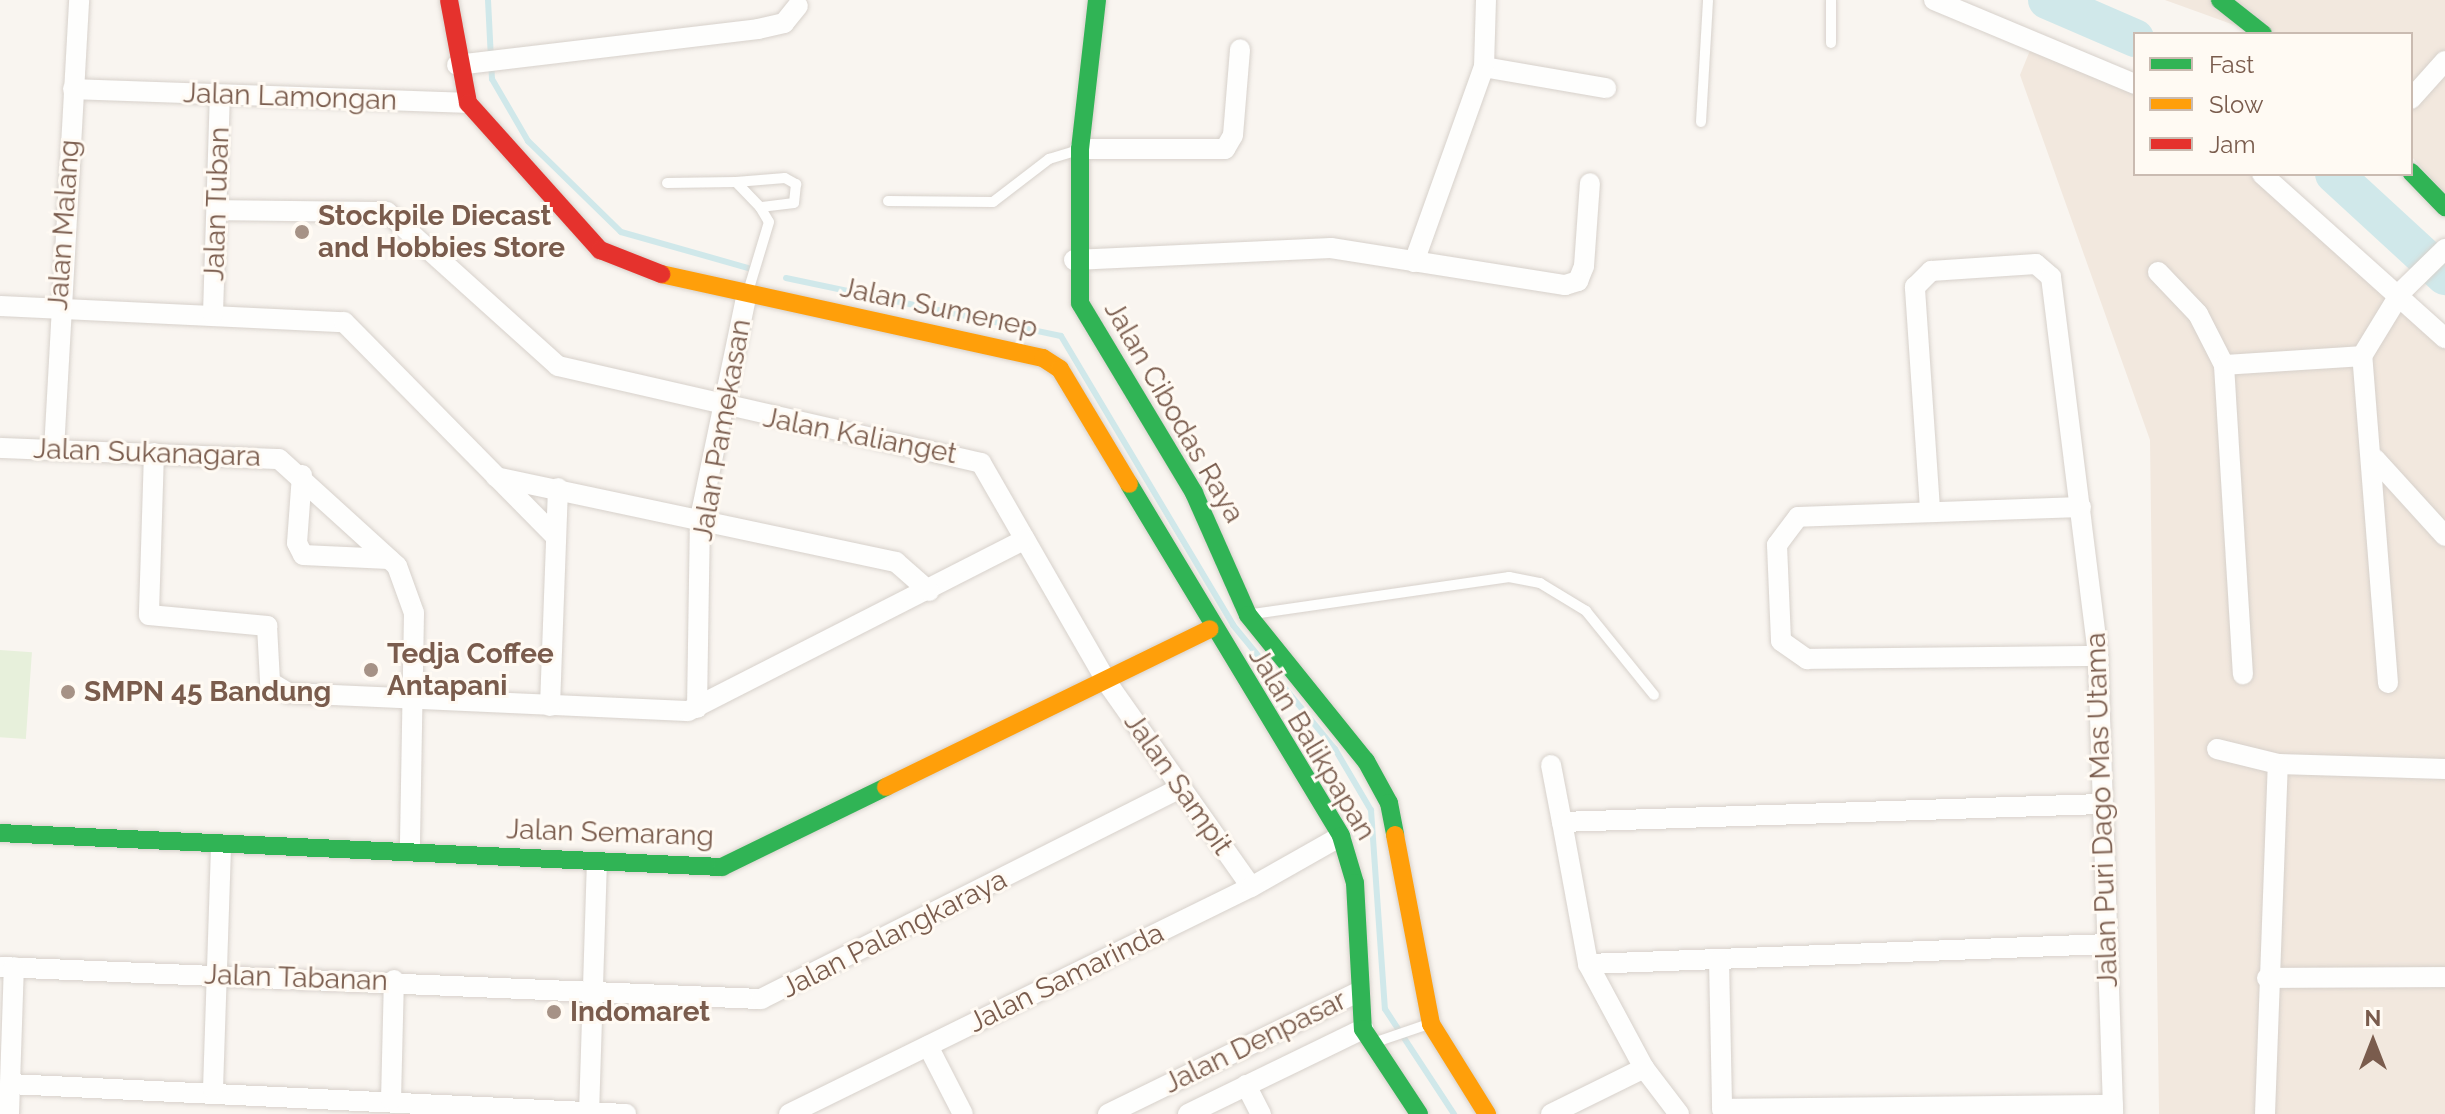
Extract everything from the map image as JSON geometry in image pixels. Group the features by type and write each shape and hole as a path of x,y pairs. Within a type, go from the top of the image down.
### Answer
{"street":[{"name":"Jalan Malang","path":"54,450 58,309 79,0"},
{"path":"449,0 457,65 468,103"},
{"name":"Jalan Cibodas Raya","path":"1097,0 1080,149 1074,260 1080,303 1098,344 1194,493 1248,615 1366,761 1389,803 1431,1024 1487,1114"},
{"path":"1414,262 1484,67 1486,0"},
{"path":"1934,0 2133,83"},
{"path":"2220,0 2260,32"},
{"path":"457,65 758,29 784,23 798,6"},
{"path":"1080,149 1225,149 1233,135 1240,49"},
{"path":"2413,97 2445,61"},
{"path":"1484,67 1606,88"},
{"name":"Jalan Lamongan","path":"73,89 468,103"},
{"name":"Jalan Tuban","path":"213,314 220,95"},
{"name":"Jalan Sumenep","path":"468,103 600,250 639,268 746,297 1051,362 1210,629"},
{"path":"2413,174 2445,207"},
{"path":"2265,176 2407,285 2445,338"},
{"path":"1074,260 1331,248 1573,284 1584,266 1590,183"},
{"name":"Jalan Kalianget","path":"217,210 387,212 558,366 727,410 967,456 992,474 1025,539 1107,682"},
{"path":"2388,683 2375,459 2362,356 2407,285 2445,249"},
{"name":"Jalan Puri Dago Mas Utama","path":"1930,509 1915,287 1931,271 2024,262 2051,277 2098,656 2113,1109"},
{"path":"2158,272 2198,314 2224,365 2243,674"},
{"name":"Jalan Pamekasan","path":"697,708 700,518 727,410 746,297"},
{"path":"0,306 344,322 554,535"},
{"path":"2224,365 2362,356"},
{"name":"Jalan Sukanagara","path":"0,448 266,456 302,475 389,559 414,613 410,851"},
{"path":"154,453 149,615 267,626 270,682 288,693 550,706 697,708 1025,539"},
{"path":"2375,459 2445,536"},
{"path":"302,475 297,543 303,555 389,559"},
{"path":"496,477 896,562 929,591"},
{"path":"550,706 558,488"},
{"path":"2081,507 1930,509 1807,515 1787,524 1777,545 1784,648 1807,659 2098,656"},
{"name":"Jalan Semarang","path":"0,833 221,846 410,851 597,864 739,863 1210,629"},
{"name":"Jalan Balikpapan","path":"1210,629 1341,836 1355,883 1358,992 1375,1036 1419,1114"},
{"name":"Jalan Sampit","path":"1107,682 1177,790 1251,887"},
{"path":"2217,749 2278,764 2445,769"},
{"path":"2265,1114 2267,978 2278,764"},
{"path":"1551,765 1588,964 1644,1068 1679,1114"},
{"name":"Jalan Palangkaraya","path":"593,995 746,1000 776,994 1177,790"},
{"path":"1562,822 2101,804"},
{"name":"Jalan Samarinda","path":"789,1114 1251,887 1341,836"},
{"path":"213,1089 221,846"},
{"path":"589,1114 597,864"},
{"path":"1588,964 2108,944"},
{"path":"1719,960 1713,1111 2113,1109"},
{"path":"7,967 9,1114"},
{"name":"Jalan Tabanan","path":"7,967 394,980 593,995"},
{"path":"2267,978 2445,977"},
{"path":"391,1100 394,980"},
{"name":"Jalan Denpasar","path":"1108,1114 1358,992"},
{"path":"1188,1114 1246,1085 1375,1036"},
{"path":"928,1046 963,1114"},
{"path":"1551,1114 1644,1068"},
{"path":"10,1084 213,1089 626,1114"},
{"path":"1246,1085 1261,1114"}],"lane":[{"path":"1701,122 1708,0"},
{"path":"1831,0 1831,43"},
{"path":"888,201 993,202 1049,159 1080,149"},
{"path":"667,183 785,178 796,184 794,203 760,207"},
{"path":"736,182 760,207 769,222 746,297"},
{"path":"1248,615 1509,577 1540,583 1586,611 1654,695"},
{"path":"1375,1036 1406,1033 1431,1024"}],"shaded area":[{"path":"2165,0 2445,0 2445,194 2413,158 2413,32 2253,32"},
{"path":"2037,33 2133,80 2133,176 2258,176 2445,348 2445,1114 2159,1114 2150,440 2020,75"}],"green space":[{"path":"0,650 32,652 26,739 0,737"}],"waterway":[{"path":"488,0 492,79 528,141 621,232 752,269"},
{"path":"2047,0 2133,37"},
{"path":"2336,176 2445,276"},
{"path":"786,278 1061,336 1233,625 1335,749 1371,810 1385,1009 1454,1114"}],"traffic: fast":[{"path":"1097,0 1080,149 1080,303 1194,493 1248,615 1366,761 1389,803 1395,835"},
{"path":"2220,0 2260,32"},
{"path":"2413,174 2445,207"},
{"path":"1129,484 1341,836 1355,883 1363,1029 1419,1114"},
{"path":"0,833 722,867 886,787"}],"traffic: slow":[{"path":"661,274 1043,358 1060,369 1129,484"},
{"path":"886,787 1210,629"},
{"path":"1395,835 1431,1024 1487,1114"}],"traffic: jam":[{"path":"449,0 468,103 600,250 661,274"}],"place":[{"name":"Stockpile Diecast and Hobbies Store","path":"302,232"},
{"name":"Tedja Coffee Antapani","path":"371,670"},
{"name":"SMPN 45 Bandung","path":"68,692"},
{"name":"Indomaret","path":"554,1012"}]}
